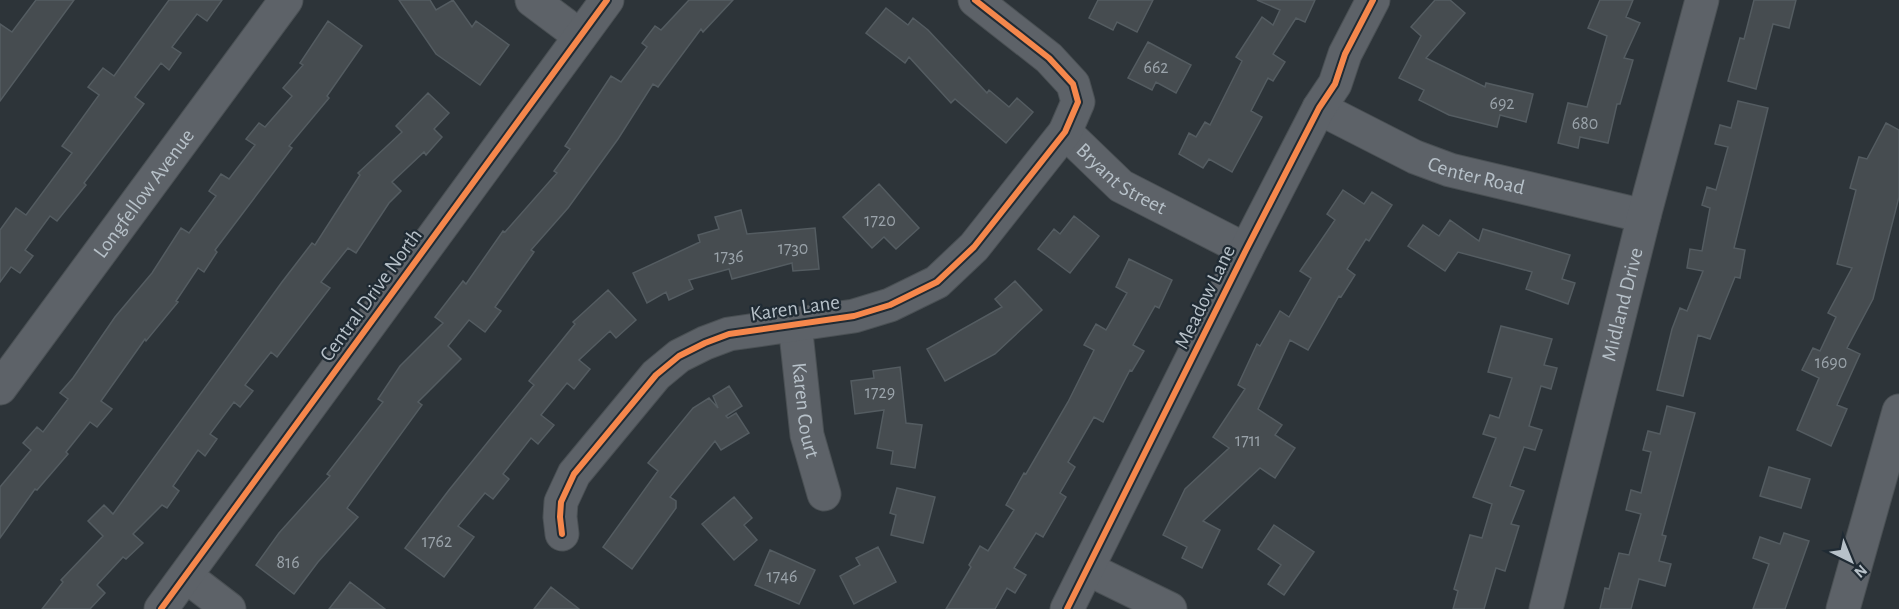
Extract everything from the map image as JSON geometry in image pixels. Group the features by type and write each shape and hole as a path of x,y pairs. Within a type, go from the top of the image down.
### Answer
{"street":[{"name":"Longfellow Avenue","path":"0,388 286,0"},
{"path":"532,0 580,36"},
{"name":"Central Drive North","path":"161,609 607,0"},
{"name":"Bryant Street","path":"975,0 1049,58 1073,84 1078,102 1065,132 1120,186 1246,250"},
{"name":"Meadow Lane","path":"1067,609 1246,250 1320,108 1335,84 1346,54 1373,0"},
{"name":"Midland Drive","path":"1546,609 1644,216 1701,0"},
{"name":"Center Road","path":"1320,108 1415,157 1450,171 1644,216"},
{"name":"Karen Lane","path":"562,534 561,502 574,474 656,375 679,356 729,334 854,316 881,308 937,282 974,247 1065,132"},
{"name":"Karen Court","path":"795,324 807,435 824,494"},
{"path":"1844,609 1899,411"},
{"path":"1088,568 1170,609"},
{"path":"186,576 229,609"}],"building":[{"path":"36,0 74,0 0,101 0,24 12,32"},
{"path":"169,0 222,0 207,21 197,14 172,47 181,53 169,70 161,63 135,97 144,104 84,183 86,185 57,221 50,216 25,250 33,256 20,273 11,267 0,282 0,230 16,208 26,215 72,153 62,146 99,95 88,87 103,68 114,76"},
{"path":"399,0 430,0 436,10 453,0 472,27 476,21 509,45 480,85 436,54"},
{"path":"689,0 733,0 703,32 701,29 658,87 653,84 618,139 568,208 531,250 534,252 495,307 501,311 485,332 469,320 448,346 461,359 418,402 422,405 347,508 358,517 318,562 294,594 256,565 279,533 330,476 327,474 383,402 378,399 400,366 443,323 435,317 463,281 466,284 503,231 505,232 557,173 554,171 570,149 565,146 611,76 621,82 647,47 642,43 655,26 661,30"},
{"path":"1098,0 1153,0 1137,32 1117,22 1113,30 1089,18"},
{"path":"1257,0 1315,0 1305,22 1296,18 1273,54 1285,62 1273,81 1268,78 1251,111 1262,117 1232,172 1209,159 1203,168 1179,154 1189,133 1196,137 1205,122 1210,125 1242,61 1236,57 1262,17 1273,25 1280,10"},
{"path":"1435,0 1450,0 1465,13 1426,58 1485,87 1486,83 1533,94 1526,122 1500,115 1497,127 1449,115 1419,100 1424,90 1399,78 1421,36 1411,27"},
{"path":"1600,0 1633,0 1626,17 1640,23 1624,58 1633,60 1620,104 1617,104 1608,143 1580,137 1578,148 1558,143 1568,103 1587,107 1607,36 1588,28"},
{"path":"1754,0 1796,0 1789,28 1773,24 1756,89 1728,81 1740,38 1744,39"},
{"path":"886,8 908,25 913,18 928,30 987,93 989,90 1009,107 1017,98 1033,112 1006,143 955,99 951,103 909,57 905,63 866,33"},
{"path":"328,21 362,46 327,96 329,98 289,146 292,148 215,250 217,252 204,272 198,268 176,301 178,302 146,341 145,339 101,401 112,409 97,427 90,422 66,452 68,454 37,490 35,489 0,538 0,487 31,450 23,443 37,427 43,432 68,399 60,393 115,317 152,273 181,228 189,233 216,196 209,191 221,174 229,179 255,145 246,139 259,123 265,127 292,96 283,88 303,65 300,63"},
{"path":"1148,42 1191,65 1176,93 1156,82 1152,90 1128,78"},
{"path":"428,93 449,113 434,129 442,137 426,155 424,152 392,182 401,191 389,203 356,253 348,248 321,282 330,288 277,357 271,352 245,385 253,391 240,407 234,402 210,434 217,439 205,456 198,450 173,486 179,491 167,508 162,505 133,534 143,543 126,559 123,557 97,585 105,593 90,609 42,609 63,582 61,580 103,536 88,521 104,505 113,514 282,282 312,243 315,245 360,175 358,173 402,132 396,126"},
{"path":"1738,101 1768,108 1734,248 1745,250 1740,278 1735,277 1710,339 1698,335 1683,396 1657,390 1672,329 1680,308 1687,311 1703,271 1687,268 1690,249 1702,251 1710,208 1702,205 1707,187 1716,190 1728,147 1715,144 1720,125 1731,128"},
{"path":"1886,123 1899,130 1899,197 1873,299 1847,348 1860,354 1837,405 1847,409 1831,446 1797,430 1819,378 1802,370 1813,348 1820,351 1836,317 1828,313 1852,268 1837,264 1856,190 1850,188 1859,157 1867,159"},
{"path":"879,184 919,228 896,249 884,237 872,248 843,217"},
{"path":"1343,190 1364,204 1372,192 1392,205 1369,241 1366,239 1347,269 1355,275 1341,297 1339,296 1308,350 1290,340 1258,409 1282,425 1275,435 1295,448 1275,478 1260,468 1203,521 1220,530 1202,568 1182,558 1187,547 1163,535 1185,489 1229,448 1213,437 1245,389 1238,385 1257,344 1260,346 1280,311 1289,317 1311,278 1300,271 1335,220 1327,214"},
{"path":"741,210 747,234 815,228 819,269 793,271 792,263 732,279 729,269 689,280 693,289 669,300 666,292 647,303 633,273 700,242 698,235 719,229 715,217"},
{"path":"1074,216 1099,236 1070,273 1038,249 1054,229 1060,234"},
{"path":"1450,220 1479,241 1483,229 1570,255 1562,279 1575,283 1568,304 1526,289 1532,272 1458,252 1445,271 1408,246 1423,225 1439,236"},
{"path":"1129,259 1172,280 1159,308 1155,306 1133,345 1144,351 1132,371 1130,370 1103,422 1094,417 1068,462 1075,467 1060,493 1066,497 1043,537 1036,533 1014,568 1026,575 1015,593 1007,588 995,609 946,609 971,567 969,565 980,546 988,551 1014,510 1006,505 1068,402 1094,350 1084,345 1096,324 1106,330 1127,293 1116,287"},
{"path":"1015,281 1042,310 995,354 945,381 927,349 1002,307 995,299"},
{"path":"608,290 636,320 616,338 610,331 579,360 590,369 574,389 567,383 541,415 554,425 538,444 531,438 503,474 509,479 493,499 485,493 458,526 474,537 444,577 405,548 534,385 529,381 575,324 573,322"},
{"path":"1501,326 1552,339 1544,365 1557,368 1551,389 1541,386 1529,426 1542,430 1535,450 1524,447 1510,486 1524,491 1511,524 1519,526 1505,571 1496,568 1484,609 1453,609 1458,591 1454,589 1470,535 1482,538 1492,504 1473,497 1496,438 1483,434 1490,415 1499,418 1512,378 1488,372"},
{"path":"900,367 906,423 922,425 915,468 891,464 893,451 877,448 884,410 855,414 851,381 874,378 873,371"},
{"path":"729,386 742,406 726,416 728,418 736,413 749,433 721,450 715,441 670,497 676,501 676,508 632,569 603,547 658,471 648,463 693,408 709,398 718,408 713,396"},
{"path":"1667,406 1695,413 1662,535 1666,536 1659,561 1671,564 1665,586 1639,579 1631,609 1600,609 1605,588 1609,589 1619,553 1629,555 1641,514 1626,510 1631,490 1641,493 1651,452 1643,450 1648,431 1660,434"},
{"path":"1769,467 1810,479 1801,508 1760,496"},
{"path":"897,488 935,497 923,543 891,535 896,515 890,513"},
{"path":"734,497 752,518 744,525 757,540 734,560 702,524"},
{"path":"1274,525 1314,552 1284,595 1268,584 1281,565 1258,549"},
{"path":"1784,533 1809,541 1785,609 1753,609 1769,564 1753,558 1760,537 1780,544"},
{"path":"878,547 896,582 854,604 840,576 860,565 856,558"},
{"path":"770,550 815,570 799,604 755,585"},
{"path":"350,582 385,609 329,609"},
{"path":"551,587 579,609 534,609"}],"cycle path":[{"path":"161,609 607,0"},
{"path":"562,534 561,502 574,474 656,375 679,356 729,334 854,316 890,305 937,282 974,247 1065,132 1078,102 1073,84 1049,58 975,0"},
{"path":"1067,609 1246,250 1319,108 1335,84 1345,54 1373,0"}]}
